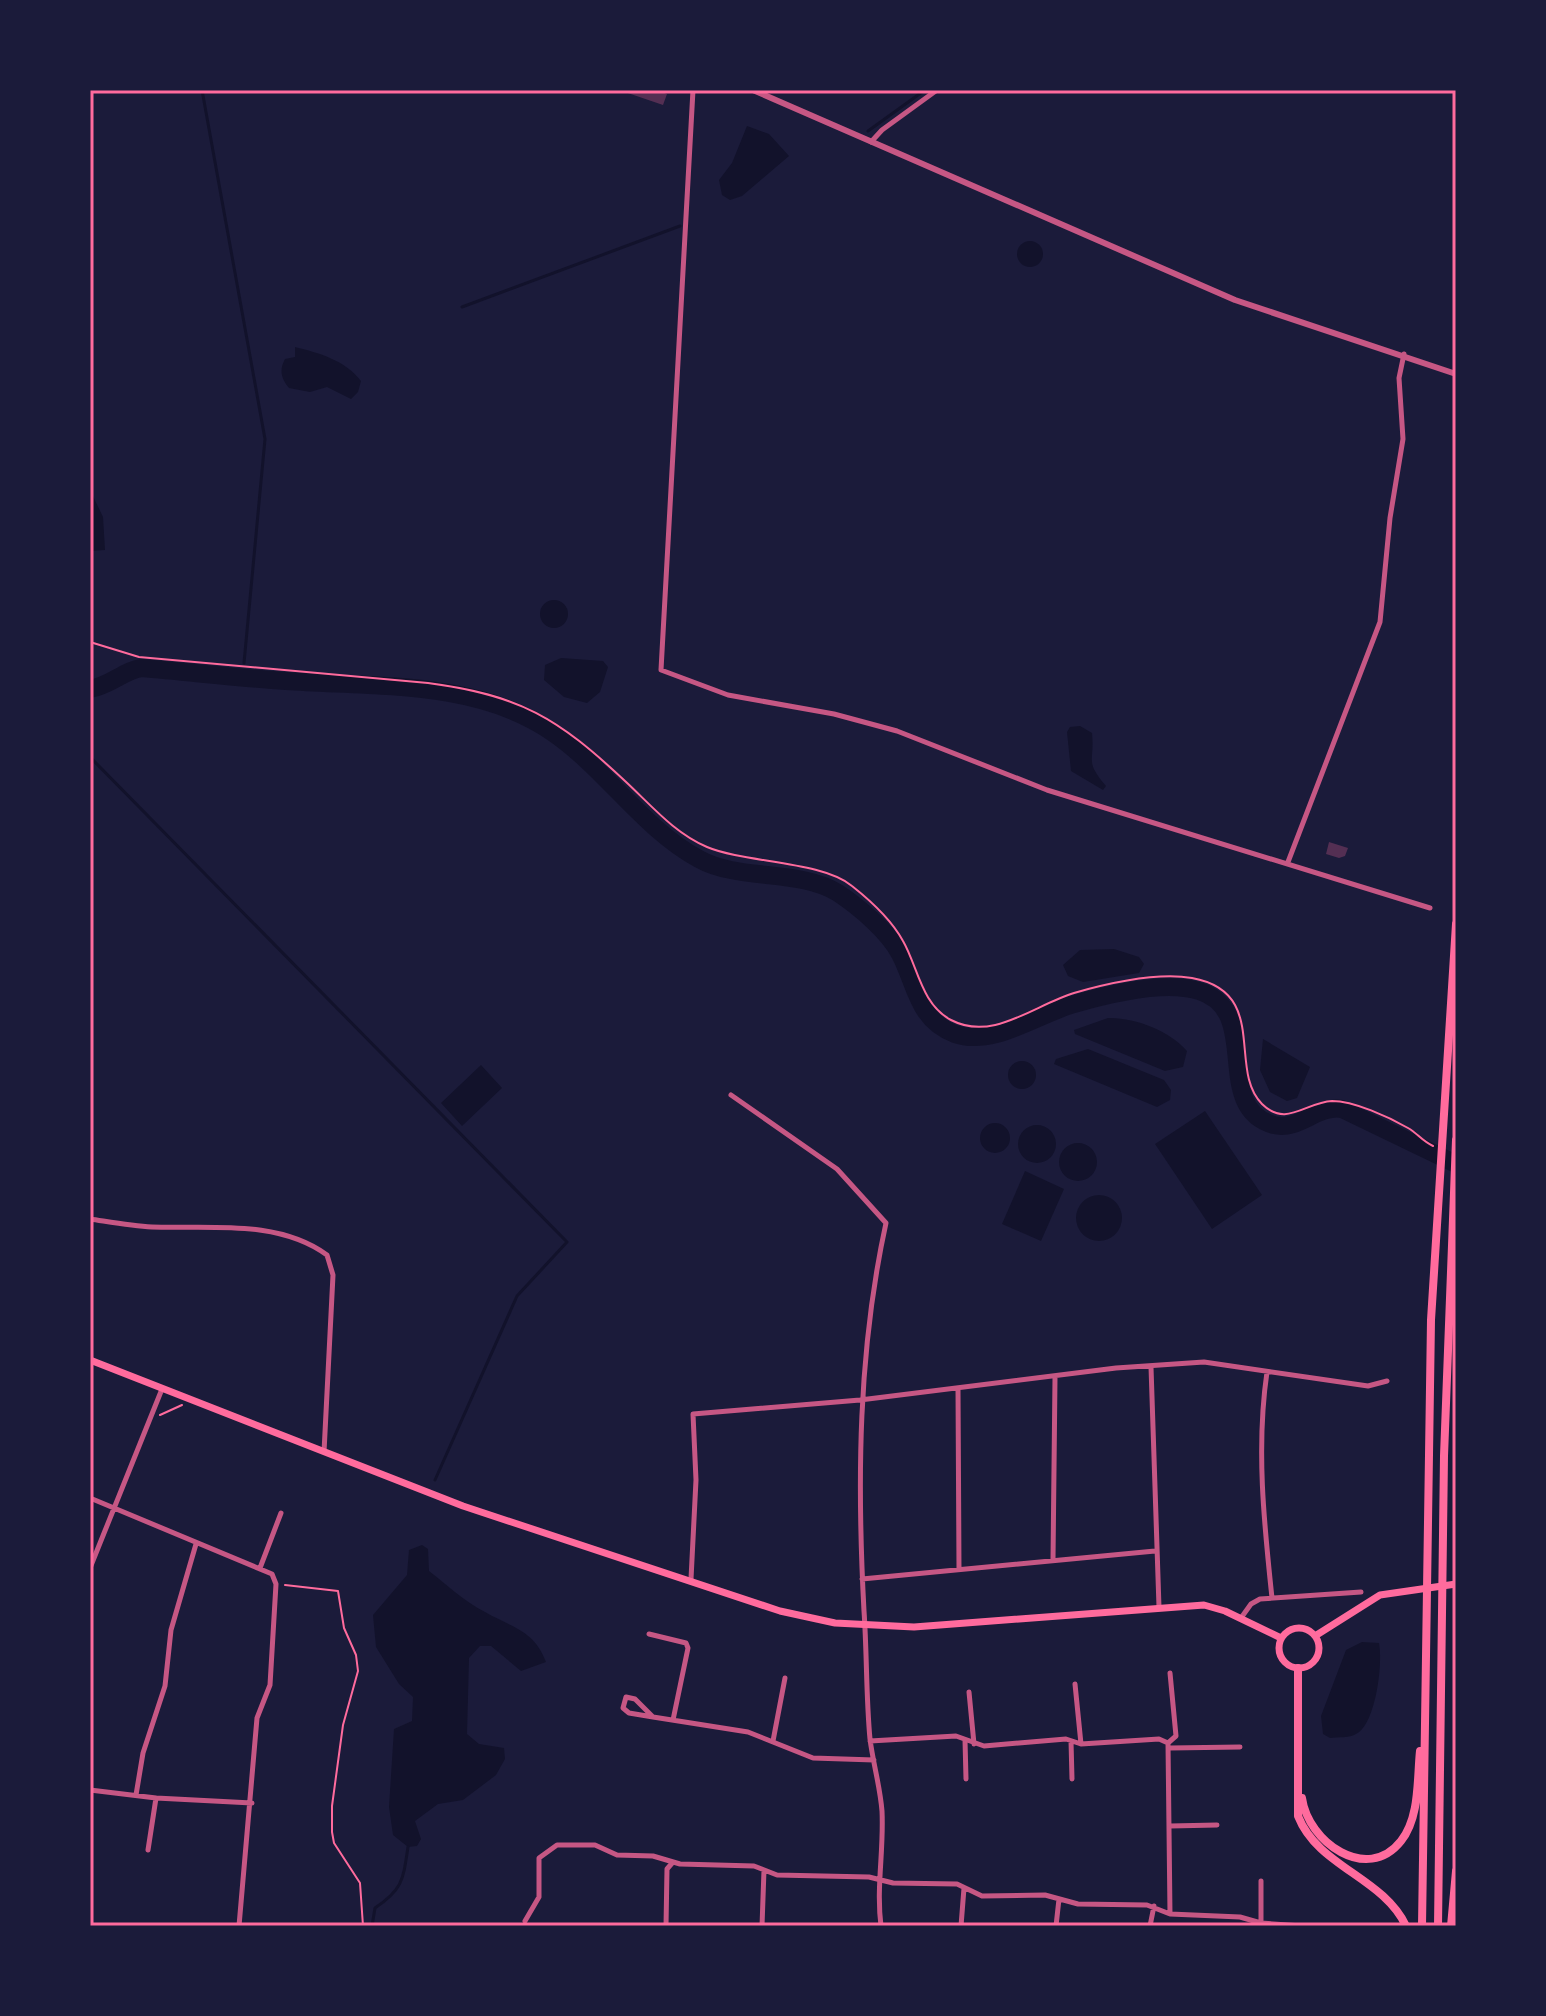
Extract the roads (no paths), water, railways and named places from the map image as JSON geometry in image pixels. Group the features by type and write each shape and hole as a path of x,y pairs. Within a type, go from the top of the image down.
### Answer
{"highway":[{"path":"1422,1926 1431,1320 1437,1143 1456,924"},
{"path":"1438,1926 1447,1317 1456,1141"},
{"path":"1298,1668 1298,1816 1305,1833 1319,1848 1391,1902 1406,1926"},
{"path":"1298,1766 1303,1804 1318,1837 1351,1857 1380,1856 1399,1844 1412,1821 1425,1727"},
{"path":"1451,1926 1456,1871"}],"main road":[{"path":"90,1360 463,1506 780,1611 865,1627 914,1627 1204,1605 1241,1618 1281,1638"},
{"path":"1315,1636 1380,1595 1456,1584"},
{"path":"1300,1628 1315,1636 1319,1644 1317,1658 1307,1667 1298,1668 1283,1660 1278,1648 1281,1638 1288,1631 1300,1628"}],"street":[{"path":"693,90 661,670 728,695 834,714 897,731 1047,790 1430,908"},
{"path":"753,90 1235,300 1404,354 1456,374"},
{"path":"871,142 882,130 937,90"},
{"path":"1288,862 1380,622 1390,518 1403,439 1399,378 1404,354"},
{"path":"731,1095 837,1169 886,1223 860,1400 862,1579 870,1741 882,1814 877,1893 881,1926"},
{"path":"90,1219 151,1227 221,1225 295,1238 327,1255 333,1275 324,1452"},
{"path":"691,1579 696,1480 693,1414 860,1400 1204,1362 1368,1386 1387,1381"},
{"path":"1151,1367 1159,1607"},
{"path":"1267,1372 1261,1417 1263,1511 1272,1598"},
{"path":"1053,1560 1055,1378"},
{"path":"958,1388 959,1569"},
{"path":"90,1568 162,1389"},
{"path":"90,1498 260,1568 272,1574 276,1584 270,1685 257,1718 239,1926"},
{"path":"260,1568 281,1513"},
{"path":"136,1795 143,1753 165,1686 171,1630 196,1544"},
{"path":"862,1579 1155,1551"},
{"path":"1241,1618 1251,1604 1272,1598 1361,1592"},
{"path":"649,1634 686,1643 688,1648 673,1720"},
{"path":"1170,1673 1176,1736 1169,1746 1170,1914"},
{"path":"773,1741 785,1678"},
{"path":"1075,1684 1081,1744"},
{"path":"969,1692 974,1744"},
{"path":"653,1717 635,1699 626,1697 623,1708 629,1713 653,1717 748,1732 825,1761 874,1760"},
{"path":"870,1741 956,1736 974,1744 1071,1741 1081,1744 1159,1739 1169,1746 1240,1747"},
{"path":"965,1740 966,1779"},
{"path":"1071,1741 1072,1779"},
{"path":"90,1790 156,1798 252,1803"},
{"path":"148,1850 156,1798"},
{"path":"1170,1826 1217,1825"},
{"path":"525,1921 539,1897 539,1858 557,1845 595,1845 617,1855 653,1856 673,1862 754,1866 777,1875 957,1884 982,1896 1045,1895 1078,1904 1154,1906 1170,1914 1302,1926"},
{"path":"666,1926 667,1869 673,1862"},
{"path":"762,1926 764,1870"},
{"path":"1261,1881 1261,1923"},
{"path":"961,1926 964,1888"},
{"path":"1056,1926 1059,1899"},
{"path":"1150,1926 1154,1906"}],"waterway":[{"path":"202,90 265,439 244,663"},
{"path":"868,131 925,90"},
{"path":"462,307 680,226"},
{"path":"90,689 142,668 268,680 424,689 491,703 523,715 552,732 659,831 699,859 732,870 806,881 838,893 888,937 900,954 919,1000 942,1028 969,1037 984,1036 1100,997 1152,988 1199,991 1218,1002 1229,1018 1244,1099 1255,1115 1283,1126 1324,1111 1342,1109 1456,1164"},
{"path":"90,757 567,1242 517,1296 435,1480"},
{"path":"372,1926 375,1908 400,1883 408,1847"}]}
